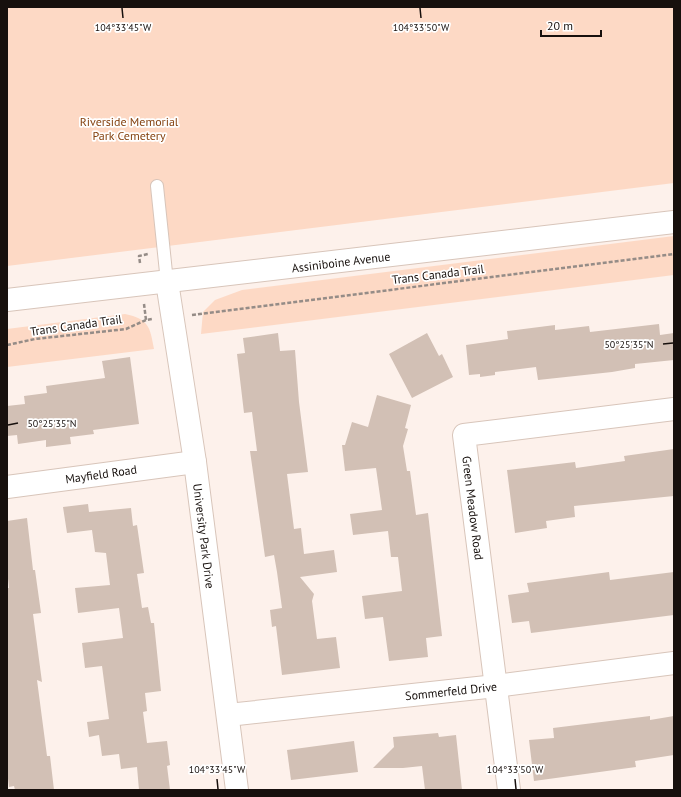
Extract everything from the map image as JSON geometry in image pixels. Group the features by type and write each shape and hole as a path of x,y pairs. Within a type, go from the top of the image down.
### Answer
{"street":[{"name":"Assiniboine Avenue","path":"7,300 674,222"},
{"name":"University Park Drive","path":"167,282 195,462 237,790"},
{"name":"Green Meadow Road","path":"508,790 464,435 674,409"},
{"name":"Mayfield Road","path":"7,487 195,462"},
{"name":"Sommerfeld Drive","path":"228,715 496,686 674,663"}],"lane":[{"path":"157,186 167,282"}],"path":[{"name":"Trans Canada Trail","path":"204,313 674,254"},
{"name":"Trans Canada Trail","path":"7,345 35,339 126,329 146,320"}],"green space":[{"name":"Riverside Memorial Park Cemetery","path":"7,7 674,7 674,183 7,266"},
{"path":"674,236 674,275 201,334 203,312 215,300 242,290"},
{"path":"125,314 144,321 151,335 154,349 7,367 7,329"}],"building":[{"path":"659,324 660,335 674,333 674,360 635,364 635,368 612,372 538,380 536,367 495,372 495,375 480,377 480,374 469,375 466,345 508,339 507,331 555,325 555,330 589,326 590,332"},
{"path":"278,333 280,351 295,350 299,402 308,472 287,474 294,529 301,528 304,554 334,550 337,572 300,577 314,594 312,601 317,639 336,637 340,668 282,675 276,626 272,627 270,610 282,608 277,572 274,555 265,557 250,451 257,451 252,412 244,413 237,354 245,353 243,338"},
{"path":"427,333 439,356 442,354 453,377 412,398 389,354"},
{"path":"130,357 139,424 93,430 94,434 70,437 71,444 46,447 46,440 18,444 17,435 7,436 7,406 25,404 24,396 47,393 46,386 105,378 102,361"},
{"path":"377,395 411,405 405,428 408,429 403,446 407,471 410,471 416,515 428,513 442,636 426,638 428,657 389,661 383,617 365,619 362,596 402,591 398,557 391,557 388,531 353,535 350,514 382,510 376,468 345,471 342,445 345,445 352,422 368,427"},
{"path":"674,449 674,496 574,506 575,517 546,521 547,528 515,533 507,470 575,462 576,468 625,461 624,456"},
{"path":"88,504 89,512 131,508 133,526 137,525 144,573 137,574 142,608 148,607 151,623 154,623 161,691 145,693 147,711 143,712 147,743 167,741 170,765 167,766 170,790 139,790 137,767 121,769 119,754 102,756 99,735 89,737 87,722 109,719 102,666 85,668 82,643 123,638 119,608 78,613 75,588 110,585 106,553 95,552 92,530 67,533 63,507"},
{"path":"27,518 33,570 35,570 41,613 33,614 42,682 37,680 47,756 50,756 54,790 15,790 14,786 9,787 7,770 7,588 9,588 7,569 7,521"},
{"path":"609,572 610,580 674,572 674,615 531,633 529,621 512,623 508,595 529,592 527,583"},
{"path":"650,716 650,720 674,716 674,755 635,761 636,767 534,781 529,740 554,738 553,728"},
{"path":"438,733 439,737 456,735 462,790 425,790 422,766 403,768 373,768 394,747 393,737"},
{"path":"354,741 358,772 291,780 287,750"}]}
